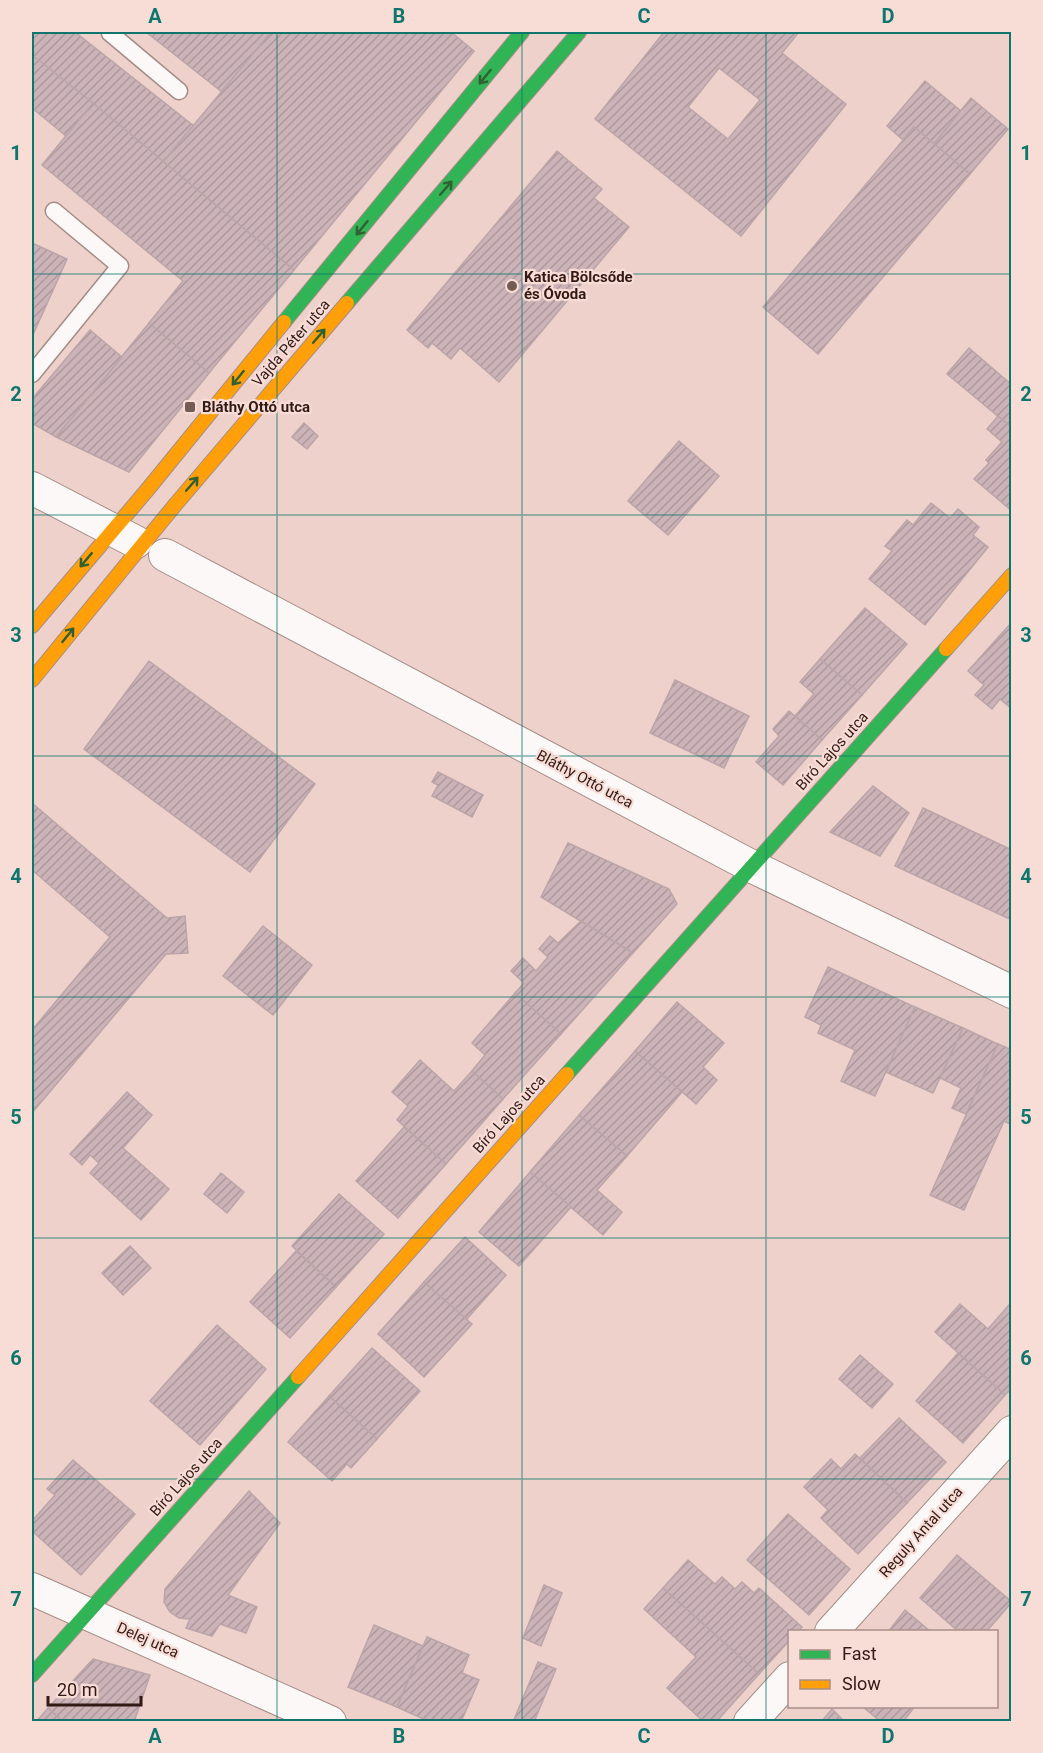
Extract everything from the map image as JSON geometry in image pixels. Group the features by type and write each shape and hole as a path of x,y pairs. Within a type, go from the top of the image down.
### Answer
{"street":[{"name":"Vajda Péter utca","path":"32,626 522,32"},
{"name":"Vajda Péter utca","path":"32,680 154,550 175,505 579,32"},
{"name":"Bláthy Ottó utca","path":"32,488 154,550 751,866 1011,992"},
{"name":"Bíró Lajos utca","path":"32,1676 1011,575"},
{"name":"Reguly Antal utca","path":"833,1630 1011,1432"},
{"name":"Delej utca","path":"32,1589 88,1612 330,1722"},
{"path":"750,1722 788,1679"}],"lane":[{"path":"112,32 110,33 179,91"},
{"path":"32,374 120,266 54,212"}],"building":[{"path":"32,32 75,32 194,126 163,162 32,55"},
{"path":"146,32 271,32 222,92"},
{"path":"271,32 451,32 474,51 294,270 163,162"},
{"path":"664,32 799,32 782,53 846,104 741,236 595,119","holes":["719,68 760,100 728,139 688,107"]},
{"path":"32,55 93,103 66,136 32,108"},
{"path":"925,81 961,111 934,144 914,127 903,140 887,126"},
{"path":"971,98 1008,129 970,174 934,144"},
{"path":"93,103 294,270 209,373 149,323 183,281 42,165"},
{"path":"914,127 970,174 818,354 763,307"},
{"name":"Katica Bölcsőde és Óvoda","path":"557,151 602,189 594,198 629,227 499,382 460,348 451,359 432,343 428,348 407,330"},
{"path":"32,243 67,259 32,337"},
{"path":"149,323 209,373 129,472 56,437"},
{"path":"90,330 122,357 56,437 32,423 32,399"},
{"path":"969,348 1012,385 1012,428 947,374"},
{"path":"998,416 1012,428 1012,511 974,479 989,463 986,460 1002,442 987,429"},
{"path":"304,423 318,436 307,449 292,437"},
{"path":"679,441 719,476 668,535 628,501"},
{"path":"931,503 950,518 958,509 979,527 973,535 988,547 925,625 869,579 892,551 885,546 907,520 913,525"},
{"path":"865,608 907,644 862,695 820,659"},
{"path":"1012,622 1012,709 1000,699 992,709 975,695 984,685 968,671"},
{"path":"820,659 862,695 822,740 795,716 814,694 800,682"},
{"path":"149,661 315,784 250,872 84,749"},
{"path":"675,680 749,716 724,768 650,733"},
{"path":"789,711 822,740 783,785 756,762 779,736 773,729"},
{"path":"438,772 483,795 472,817 432,796 438,785 432,782"},
{"path":"873,786 909,813 880,856 830,832"},
{"path":"32,803 167,918 185,916 188,953 166,954 32,1113 32,1030 110,937 32,870"},
{"path":"923,808 1012,850 1012,920 895,866"},
{"path":"568,843 669,889 677,904 633,953 541,897"},
{"path":"581,921 633,953 561,1034 515,993 524,983 511,971 523,958 536,971 548,957 539,949 550,936 558,943"},
{"path":"263,926 312,965 273,1015 223,976"},
{"path":"828,967 915,1007 875,1096 841,1081 855,1050 818,1033 821,1025 805,1017"},
{"path":"515,993 561,1034 503,1099 472,1071 485,1055 472,1043"},
{"path":"677,1002 724,1043 703,1067 717,1080 696,1104 635,1051"},
{"path":"915,1007 963,1028 933,1093 886,1072"},
{"path":"963,1028 998,1044 966,1114 952,1108 961,1088 940,1078"},
{"path":"998,1044 1012,1050 1012,1125 1004,1121 964,1210 930,1195"},
{"path":"635,1051 682,1092 627,1156 579,1115"},
{"path":"420,1060 454,1091 472,1071 503,1099 446,1164 397,1120 408,1106 392,1092"},
{"path":"127,1092 152,1115 123,1148 169,1189 141,1220 90,1173 99,1163 90,1155 82,1165 70,1154"},
{"path":"579,1115 627,1156 597,1190 622,1212 603,1235 530,1172"},
{"path":"404,1127 446,1164 398,1218 356,1181"},
{"path":"530,1172 571,1207 519,1266 479,1232"},
{"path":"221,1173 244,1192 227,1213 204,1194"},
{"path":"339,1194 384,1234 336,1287 292,1246"},
{"path":"465,1237 506,1275 466,1320 424,1282"},
{"path":"130,1246 151,1268 123,1295 102,1273"},
{"path":"296,1251 336,1287 290,1338 250,1302"},
{"path":"424,1282 472,1324 424,1377 378,1334"},
{"path":"960,1304 988,1329 1009,1305 1012,1307 1012,1388 1005,1395 935,1332"},
{"path":"217,1325 266,1369 200,1445 150,1401"},
{"path":"372,1348 420,1391 377,1439 329,1396"},
{"path":"958,1353 1005,1395 963,1443 916,1401"},
{"path":"860,1355 893,1384 872,1408 839,1379"},
{"path":"329,1396 377,1439 351,1468 347,1464 332,1481 288,1442"},
{"path":"899,1418 946,1462 907,1503 860,1458"},
{"path":"855,1454 907,1503 858,1554 821,1518 828,1510 804,1487 831,1459 841,1469"},
{"path":"73,1460 135,1514 81,1575 32,1531 32,1521 55,1495 47,1489"},
{"path":"249,1491 280,1523 228,1595 257,1607 246,1633 220,1624 212,1636 186,1628 190,1619 179,1618 170,1612 164,1602 165,1589"},
{"path":"788,1514 850,1569 809,1615 747,1560"},
{"path":"957,1555 1012,1602 988,1630 957,1630 920,1598"},
{"path":"688,1560 715,1584 722,1577 735,1589 742,1582 754,1593 759,1588 802,1627 800,1630 788,1630 788,1642 759,1674 663,1588"},
{"path":"544,1585 562,1593 541,1646 523,1638"},
{"path":"663,1588 759,1674 716,1722 704,1722 667,1688 696,1657 644,1609"},
{"path":"905,1610 929,1630 890,1630"},
{"path":"374,1625 423,1646 397,1707 348,1687"},
{"path":"427,1637 469,1655 462,1673 479,1680 461,1722 430,1722 397,1707"},
{"path":"93,1659 150,1675 134,1722 63,1722 48,1708"},
{"path":"538,1662 556,1669 534,1722 513,1722"},
{"path":"48,1708 63,1722 36,1722"},
{"path":"864,1708 914,1708 903,1722 881,1722"},
{"path":"832,1709 845,1722 821,1722"}],"traffic: fast":[{"path":"284,322 522,32"},
{"path":"347,303 579,32"},
{"path":"567,1074 946,649"},
{"path":"32,1675 298,1377"}],"traffic: slow":[{"path":"32,680 175,505 347,303"},
{"path":"32,626 148,489 284,322"},
{"path":"946,649 1012,575"},
{"path":"298,1377 567,1074"}],"place":[{"name":"Katica Bölcsőde és Óvoda","path":"512,286"},
{"name":"Bláthy Ottó utca","path":"190,407"}]}
